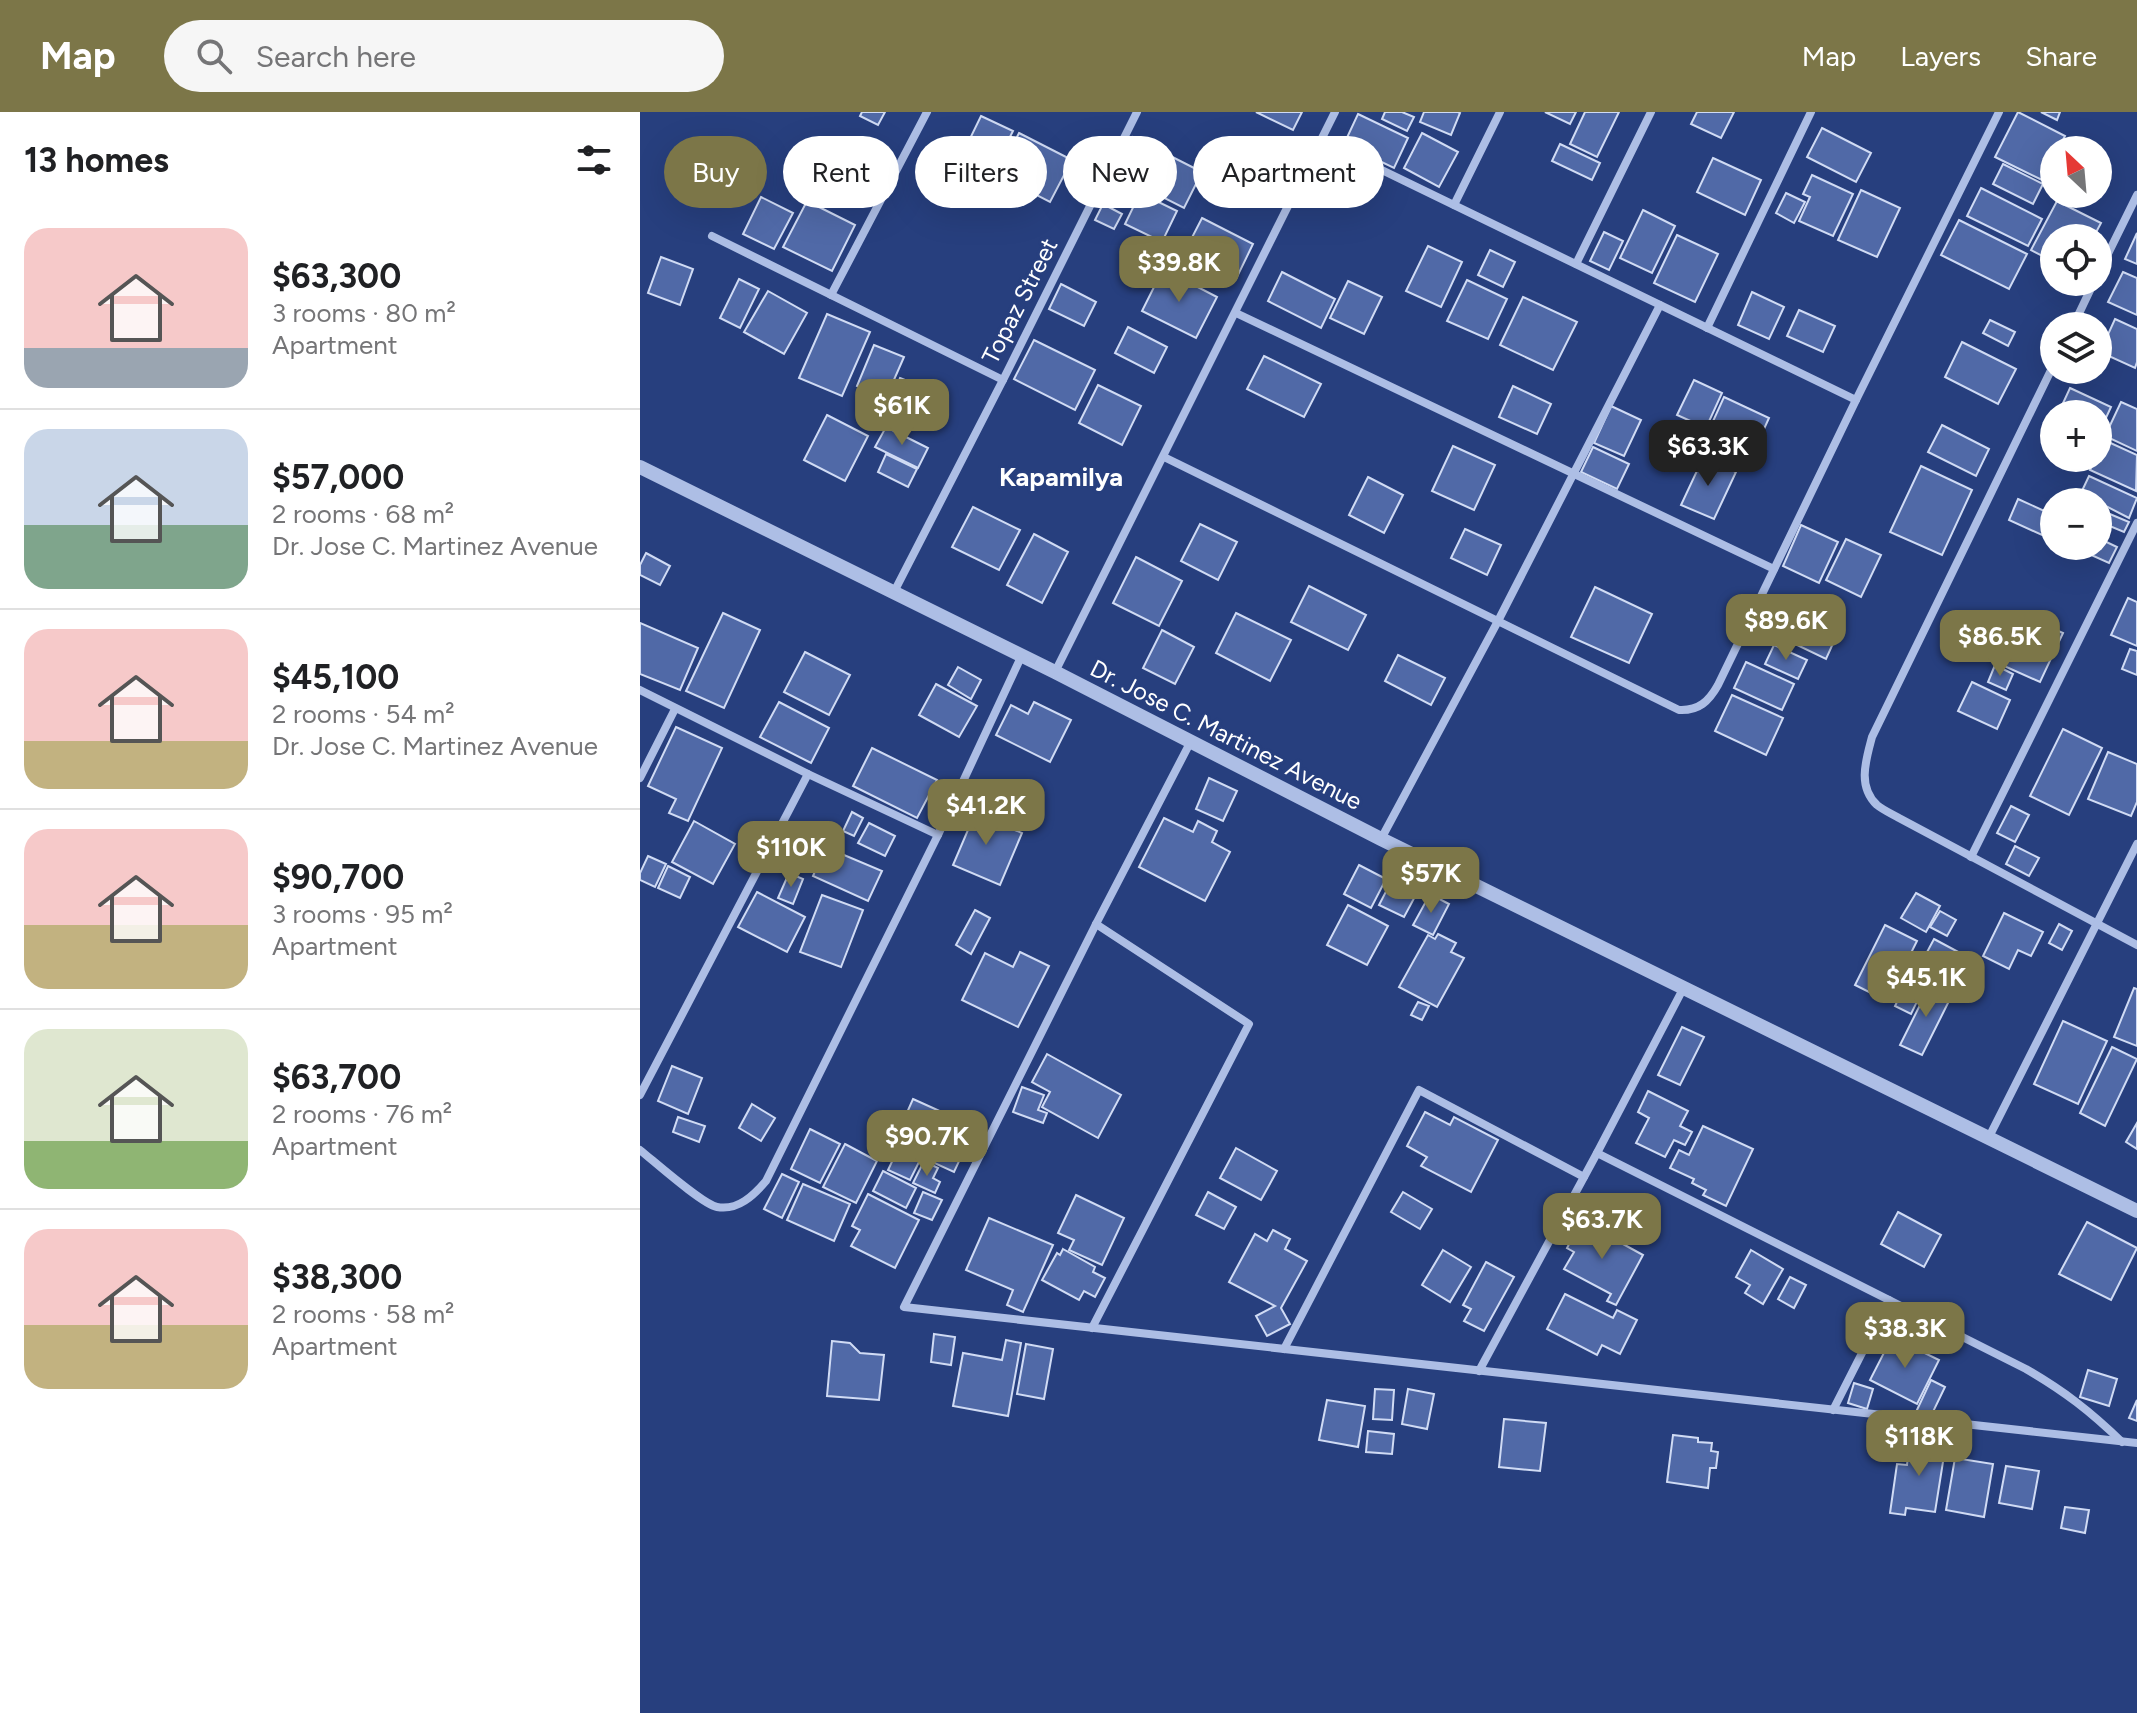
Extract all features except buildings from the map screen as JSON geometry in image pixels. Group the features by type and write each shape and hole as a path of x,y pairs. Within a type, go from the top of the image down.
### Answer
{"street":[{"path":"831,295 927,112"},
{"name":"Topaz Street","path":"894,592 1137,112"},
{"path":"1324,136 1335,112"},
{"path":"1454,205 1500,112"},
{"path":"1576,264 1651,112"},
{"path":"1707,328 1811,112"},
{"path":"1164,457 1679,710 1700,706 1711,698 1999,112"},
{"path":"1384,171 1856,400"},
{"path":"2112,249 2133,211 2137,195"},
{"path":"1055,672 1288,208"},
{"path":"712,236 1003,380"},
{"path":"1381,839 1498,621 1660,305"},
{"path":"1236,313 1774,569"},
{"path":"2044,384 1872,737 1864,766 1864,787 1876,804 2137,945"},
{"name":"Dr. Jose C. Martinez Avenue","path":"640,467 1022,655 1381,839 2137,1211"},
{"path":"1971,857 2137,523"},
{"path":"640,1150 701,1199 717,1207 736,1205 752,1197 766,1181 938,835 1022,655"},
{"path":"640,690 938,835"},
{"path":"640,778 675,709"},
{"path":"1191,741 904,1307 2137,1443"},
{"path":"640,1095 808,774"},
{"path":"1989,1137 2137,844"},
{"path":"1092,1328 1249,1024 1096,924"},
{"path":"1479,1371 1683,989"},
{"path":"1284,1349 1419,1090 1584,1177"},
{"path":"1597,1153 2026,1369 2063,1391 2122,1442"},
{"path":"1833,1410 1889,1300"}],"district":[{"name":"Kapamilya","path":"1061,477"}]}
